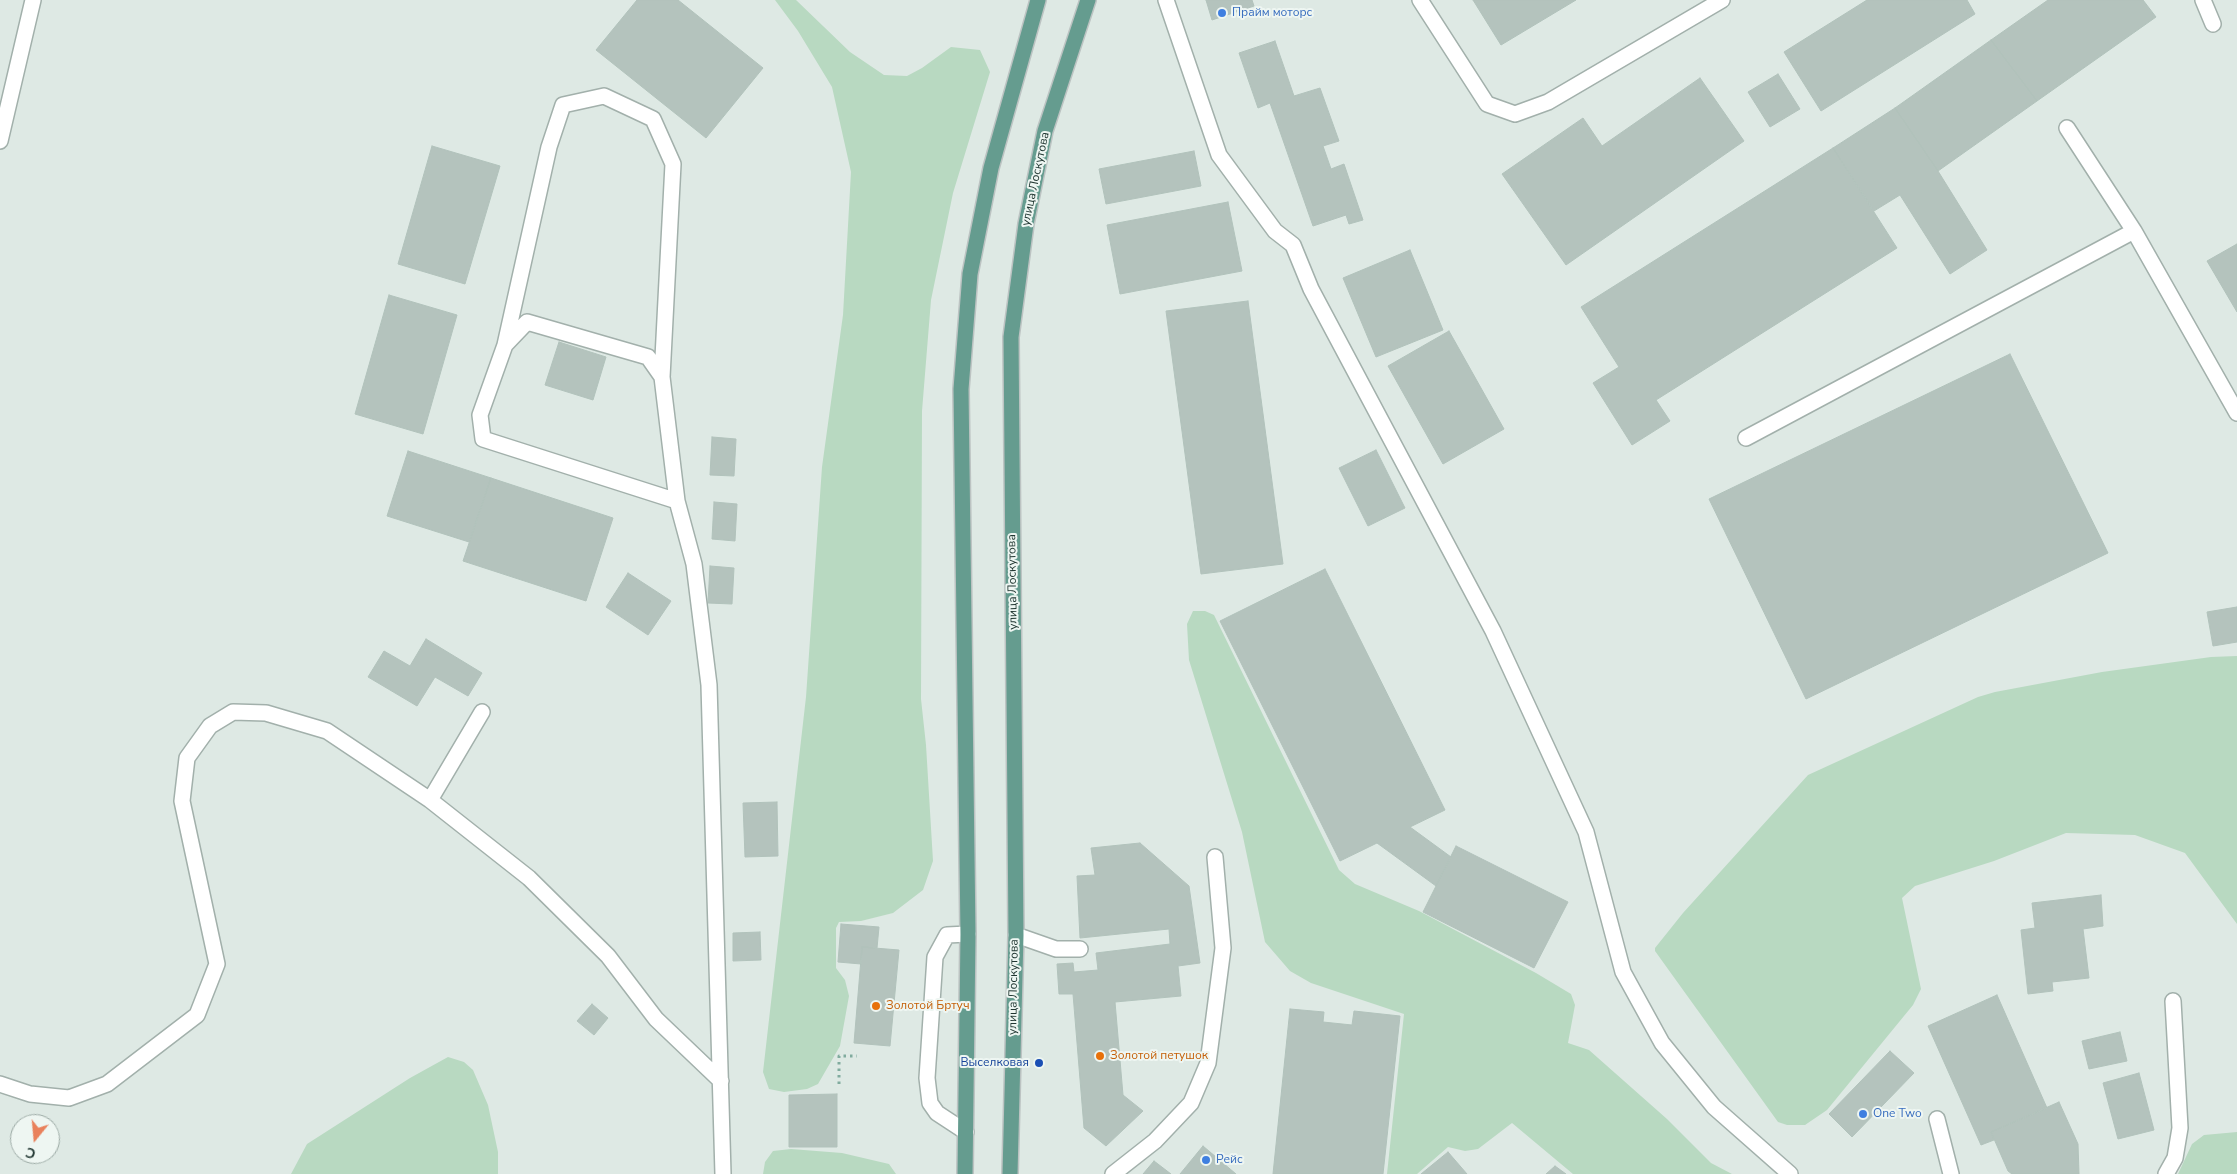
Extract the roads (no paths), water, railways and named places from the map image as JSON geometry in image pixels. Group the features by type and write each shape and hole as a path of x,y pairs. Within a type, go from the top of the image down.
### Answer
{"main road":[{"path":"965,1174 968,934 961,389 970,274 991,168 1038,0"},
{"name":"улица Лоскутова","path":"1010,1174 1016,935 1011,336 1026,224 1045,131 1088,0"}],"lane":[{"path":"0,141 33,0"},
{"path":"1166,0 1219,155 1275,232 1293,245 1311,289 1493,631 1586,832 1623,972 1662,1043 1714,1107 1790,1174"},
{"path":"1420,0 1486,104 1515,114 1548,102 1722,0"},
{"path":"2203,0 2213,24"},
{"path":"677,501 483,438 480,415 505,345 549,147 563,105 604,96 652,119 673,164 662,377 677,501 694,564 709,685 723,1174"},
{"path":"2067,128 2134,231 2237,413"},
{"path":"1746,438 2134,231"},
{"path":"505,345 527,322 648,357 662,377"},
{"path":"0,1084 30,1094 69,1098 107,1084 197,1015 217,964 182,801 186,758 210,726 233,712 266,713 327,730 430,800 530,878 608,956 656,1019 721,1081"},
{"path":"430,800 482,712"},
{"path":"1113,1174 1155,1141 1191,1103 1208,1063 1223,948 1215,858"},
{"path":"966,1132 937,1113 930,1103 927,1078 935,957 946,935 968,934"},
{"path":"1016,935 1056,949 1080,949"},
{"path":"2166,1174 2175,1158 2180,1128 2173,1002"},
{"path":"1937,1119 1951,1174"}],"place":[{"name":"Прайм моторс","path":"1222,13"},
{"name":"Золотой Бртуч","path":"876,1006"},
{"name":"Золотой петушок","path":"1100,1056"},
{"name":"Выселковая","path":"1039,1063"},
{"name":"One Two","path":"1863,1114"},
{"name":"Рейс","path":"1206,1160"}]}
